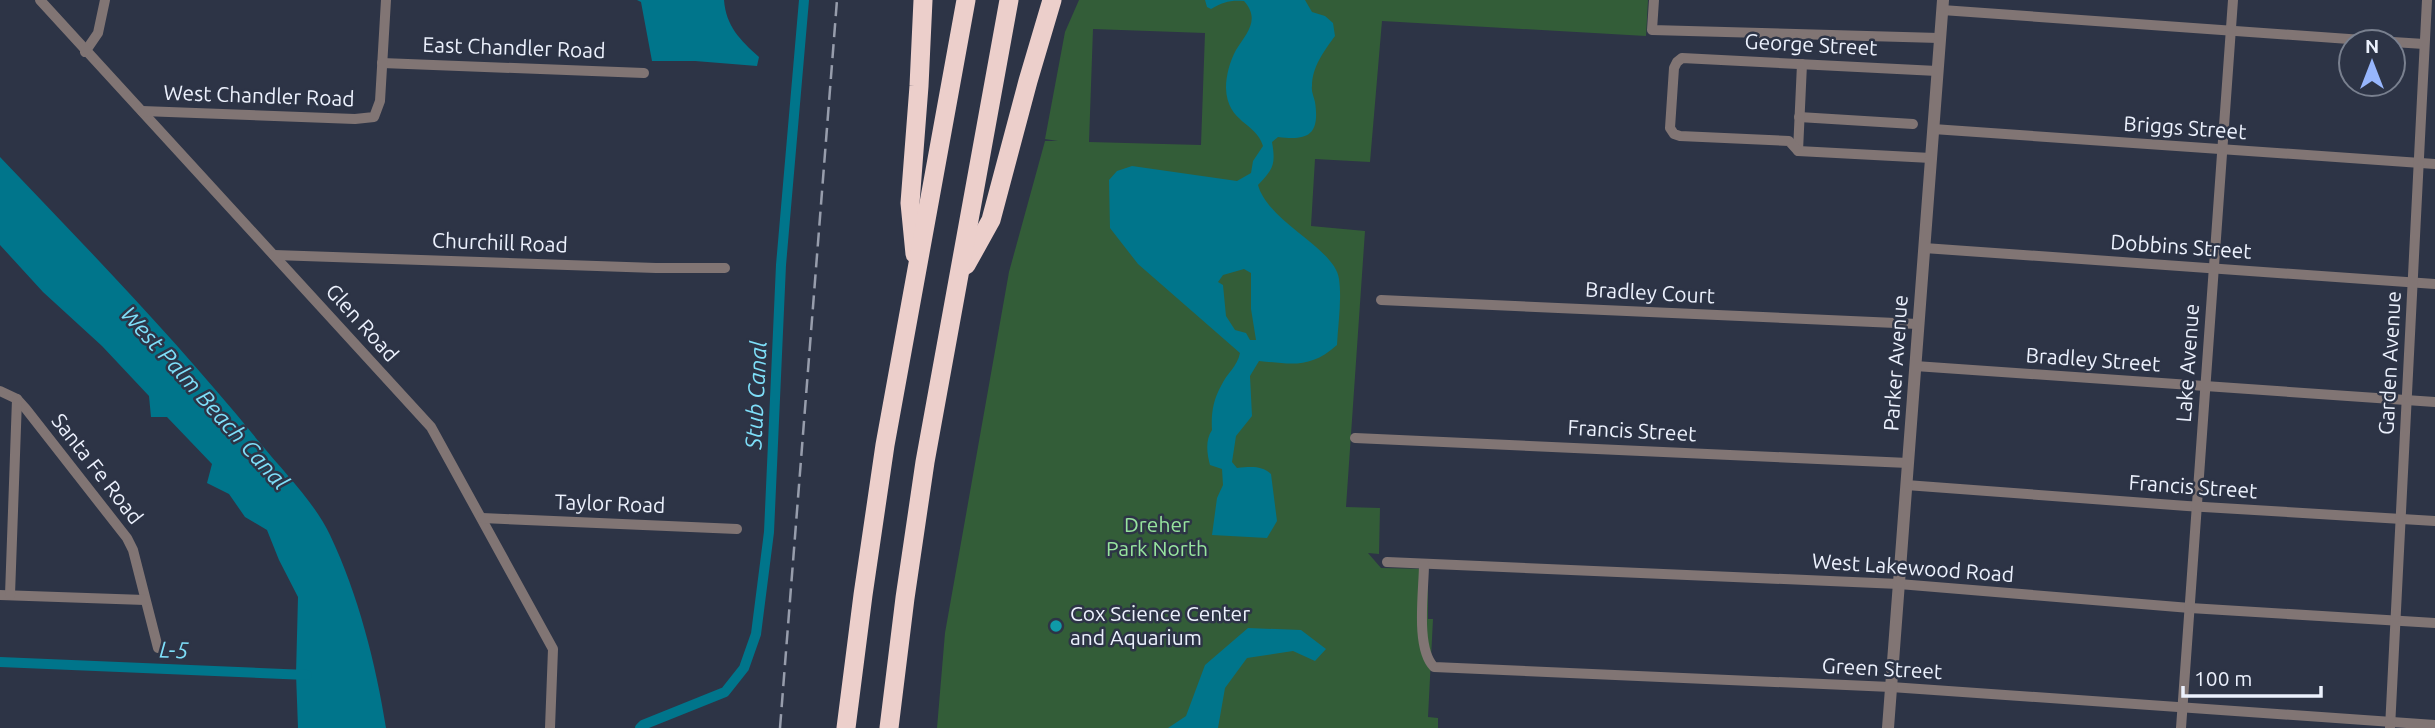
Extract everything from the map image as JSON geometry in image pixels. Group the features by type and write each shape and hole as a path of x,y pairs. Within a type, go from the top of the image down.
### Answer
{"highway":[{"path":"918,272 910,203 919,97 923,0"},
{"path":"846,728 879,483 966,0"},
{"path":"889,728 916,520 1009,0"},
{"path":"959,278 991,220 1052,0"}],"street":[{"name":"Glen Road","path":"40,0 431,427 553,649 550,728"},
{"path":"85,52 99,33 105,0"},
{"path":"382,63 386,0"},
{"path":"1654,0 1652,30 1940,38"},
{"name":"Lake Avenue","path":"2181,728 2233,0"},
{"name":"Garden Avenue","path":"2390,725 2427,0"},
{"path":"1942,5 2231,32 2337,39"},
{"name":"Parker Avenue","path":"1888,728 1942,5"},
{"path":"2407,43 2424,44"},
{"name":"George Street","path":"1798,151 1789,141 1674,134 1670,128 1674,68 1677,62 1682,58 1937,71"},
{"name":"East Chandler Road","path":"382,63 644,73"},
{"name":"West Chandler Road","path":"142,111 355,119 374,117 380,101 382,63"},
{"path":"1802,64 1798,151 1931,158"},
{"path":"1799,117 1913,124"},
{"name":"Briggs Street","path":"1933,129 2435,164"},
{"name":"Dobbins Street","path":"1924,248 2435,284"},
{"name":"Churchill Road","path":"274,255 725,268"},
{"name":"Bradley Court","path":"1381,300 1918,324"},
{"name":"Bradley Street","path":"1915,366 2435,402"},
{"path":"0,391 18,399 5,595 145,600"},
{"name":"Santa Fe Road","path":"18,399 127,538 133,550 158,648"},
{"name":"Francis Street","path":"1355,438 1908,463"},
{"name":"Francis Street","path":"1906,485 2197,507 2435,521"},
{"name":"Taylor Road","path":"482,518 737,529"},
{"name":"West Lakewood Road","path":"1387,562 1899,584 2190,608 2435,623"},
{"name":"Green Street","path":"1424,564 1423,647 1428,661 1434,667 1891,687 2390,725 2435,725"}],"green space":[{"name":"Dreher Park North","path":"1079,0 1648,0 1646,36 1382,21 1370,162 1315,159 1311,226 1365,231 1346,507 1380,508 1379,554 1368,553 1381,568 1428,569 1428,619 1433,619 1428,717 1438,718 1438,728 937,728 945,633 1009,272 1045,141 1058,141 1045,139 1065,32","holes":["1093,29 1205,33 1201,145 1089,142"]}],"water":[{"path":"637,0 724,0 735,32 759,57 757,66 652,61 641,2"},
{"path":"1205,0 1305,0 1312,12 1325,16 1333,23 1335,36 1314,72 1312,88 1316,122 1313,129 1304,136 1278,137 1272,142 1272,166 1258,185 1274,211 1326,256 1335,268 1340,295 1337,345 1318,358 1300,363 1259,361 1250,376 1252,416 1236,436 1232,462 1237,468 1259,468 1271,474 1277,521 1267,538 1212,535 1217,498 1223,485 1222,469 1210,465 1207,452 1212,430 1212,413 1223,381 1237,362 1240,353 1138,264 1110,228 1109,180 1117,171 1132,166 1237,181 1251,173 1253,161 1263,146 1254,132 1231,108 1226,88 1232,59 1252,21 1249,8 1244,1 1227,2 1211,9 1207,7","holes":["1244,269 1251,273 1251,309 1256,340 1250,340 1246,333 1235,330 1226,316 1223,285 1218,282 1223,275"]},
{"name":"West Palm Beach Canal","path":"0,157 166,333 316,511 330,535 357,605 377,679 386,728 298,728 298,597 267,530 245,517 229,494 207,483 212,464 167,417 151,417 149,396 102,346 43,292 0,245"},
{"path":"1248,628 1301,630 1326,649 1315,661 1293,651 1247,658 1225,688 1218,728 1168,728 1186,716 1205,665"}],"waterway":[{"name":"Stub Canal","path":"640,728 725,692 744,668 756,634 769,532 781,265 804,0"},
{"name":"L-5","path":"0,662 307,675"}],"railway":[{"path":"780,728 837,0"}],"place":[{"name":"Cox Science Center and Aquarium","path":"1056,626"}]}
